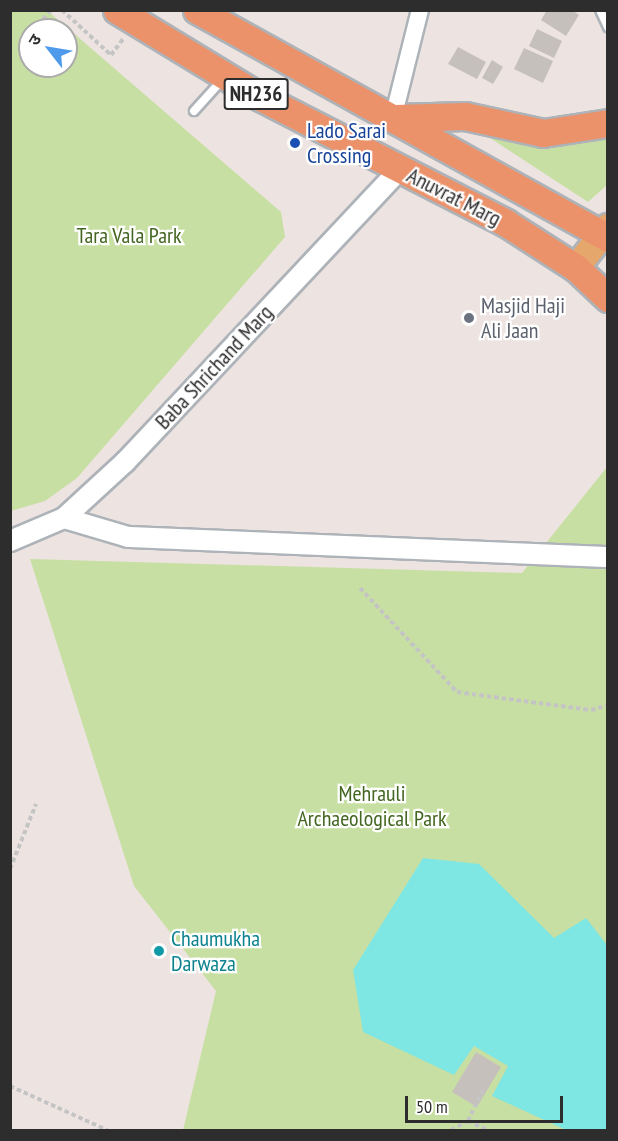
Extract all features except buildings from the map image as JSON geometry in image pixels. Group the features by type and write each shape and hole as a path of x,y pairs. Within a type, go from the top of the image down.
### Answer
{"highway":[{"name":"Anuvrat Marg","path":"117,10 226,76 400,169 576,268"},
{"name":"Anuvrat Marg","path":"197,10 605,233"},
{"path":"393,118 465,116 543,133 608,123"},
{"name":"NH236","path":"576,268 607,298"}],"main road":[{"path":"576,268 605,233"}],"street":[{"path":"393,118 420,10"},
{"name":"Baba Shrichand Marg","path":"10,541 64,518 125,462 400,169"},
{"path":"64,518 128,537 608,557"}],"lane":[{"path":"600,10 608,27"},
{"path":"194,111 226,76"}],"path":[{"path":"360,588 457,692 591,710 608,705"},
{"path":"10,869 36,804"},
{"path":"10,1086 107,1131"},
{"path":"451,1131 468,1121 484,1086"},
{"path":"468,1121 487,1131"}],"green space":[{"name":"Tara Vala Park","path":"11,10 49,12 56,18 18,18 18,78 78,78 78,37 281,212 285,237 77,478 45,501 11,511"},
{"path":"487,136 548,149 607,136 607,185 588,202"},
{"name":"Mehrauli Archaeological Park","path":"607,467 607,1130 183,1130 216,991 134,886 30,559 522,573"}],"water":[{"path":"423,858 479,864 554,938 586,918 607,945 607,1130 566,1130 492,1096 508,1066 474,1046 454,1075 363,1032 353,970"}],"place":[{"name":"Lado Sarai Crossing","path":"295,143"},
{"name":"Masjid Haji Ali Jaan","path":"469,318"},
{"name":"Chaumukha Darwaza","path":"159,951"}]}
